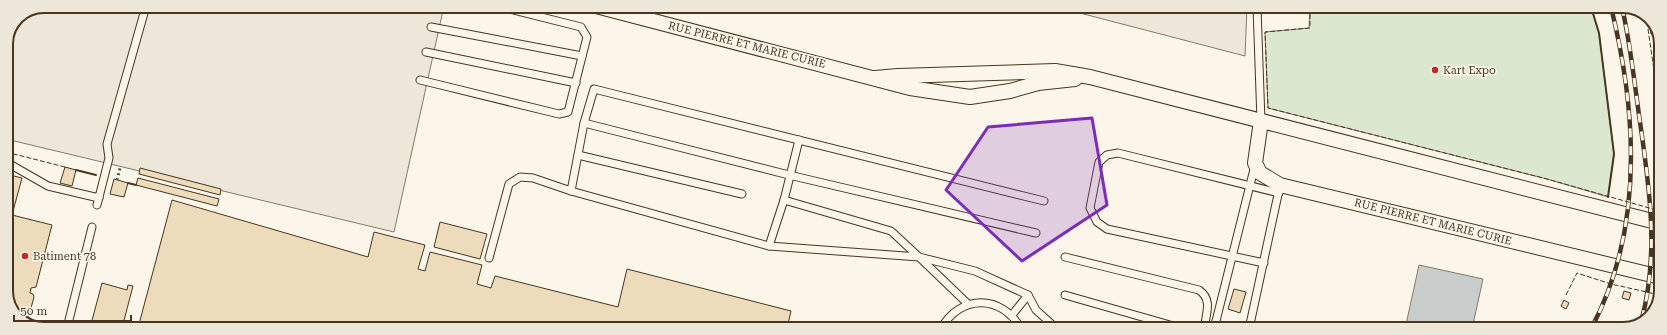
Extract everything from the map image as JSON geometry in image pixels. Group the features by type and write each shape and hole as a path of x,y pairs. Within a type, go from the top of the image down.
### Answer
{"street":[{"name":"RUE PIERRE ET MARIE CURIE","path":"623,13 910,88 970,97 1010,91 1038,83 1090,77"},
{"name":"RUE PIERRE ET MARIE CURIE","path":"875,78 1029,71 1055,71 1090,77 1654,221"},
{"path":"1255,163 1261,122"},
{"name":"RUE PIERRE ET MARIE CURIE","path":"1255,163 1260,173 1280,189 1654,276"}],"lane":[{"path":"13,166 48,186 98,202 109,158 107,144 144,13"},
{"path":"420,80 559,114 568,112 587,37 581,27 526,13"},
{"path":"1257,13 1261,122"},
{"path":"431,27 582,56"},
{"path":"426,52 576,83"},
{"path":"571,191 584,123 594,89 1044,201"},
{"path":"584,123 789,175 1036,233"},
{"path":"769,246 784,200 789,175 799,140"},
{"path":"1251,322 1264,263 1280,189 1250,186 1118,153 1107,155 1099,162 1090,208 1097,222 1107,229 1264,263"},
{"path":"578,155 742,194"},
{"path":"1216,322 1255,163"},
{"path":"489,258 509,184 520,177 533,178 571,191 769,246 918,257 975,271 1028,295 1036,310 1049,322"},
{"path":"784,200 891,231 968,304"},
{"path":"68,322 92,228"},
{"path":"1064,257 1199,290 1206,295 1208,301 1205,322"},
{"path":"1012,315 1028,295"},
{"path":"1065,295 1160,322"},
{"path":"945,322 954,311 976,302 992,304 1012,315 1016,322"}],"highlighted area":[{"path":"1092,118 1107,205 1022,261 946,190 988,127"}],"green space":[{"name":"Kart Expo","path":"1310,13 1593,13 1599,33 1614,154 1608,197 1547,179 1268,108 1265,32 1309,28"}],"shaded area":[{"path":"44,13 442,13 394,232 13,141 13,44 15,32 27,18 32,15"},
{"path":"1080,13 1247,13 1245,56"},
{"path":"1419,265 1483,279 1474,322 1407,322"}],"building":[{"path":"65,167 76,170 72,186 60,183"},
{"path":"140,168 221,189 220,195 139,174"},
{"name":"Batiment 78","path":"13,176 22,178 13,211"},
{"path":"138,178 219,199 217,206 136,185"},
{"path":"114,179 128,183 124,197 110,194"},
{"path":"172,200 368,257 374,232 425,245 418,269 425,271 430,252 482,265 477,284 491,288 495,276 618,307 627,269 791,311 789,322 140,322"},
{"name":"Batiment 78","path":"13,215 52,225 36,287 31,288 30,293 33,294 34,297 28,318 18,308 15,303 13,293"},
{"path":"440,222 487,234 480,259 434,247"},
{"path":"102,283 127,290 128,285 133,286 124,322 92,322"},
{"path":"1234,289 1246,292 1240,313 1228,309"},
{"path":"1624,291 1631,293 1629,300 1622,298"},
{"path":"1564,300 1569,303 1566,309 1561,306"}],"railway":[{"path":"1594,322 1608,291 1620,252 1627,211 1631,170 1630,129 1626,88 1620,47 1612,13"},
{"path":"1623,13 1630,47 1643,141 1651,219 1650,271 1642,316"}],"hedge":[{"path":"117,180 120,168"}],"fence":[{"path":"1310,13 1310,28 1265,32 1268,108 1547,179 1654,209"},
{"path":"1648,26 1654,70"},
{"path":"13,154 65,167"},
{"path":"1566,295 1577,273 1611,284 1654,294"}],"wall":[{"path":"1593,13 1599,33 1614,154 1608,197"},
{"path":"76,170 96,175"},
{"path":"128,183 136,185"}],"place":[{"name":"Kart Expo","path":"1435,70"},
{"name":"Batiment 78","path":"25,256"}]}
